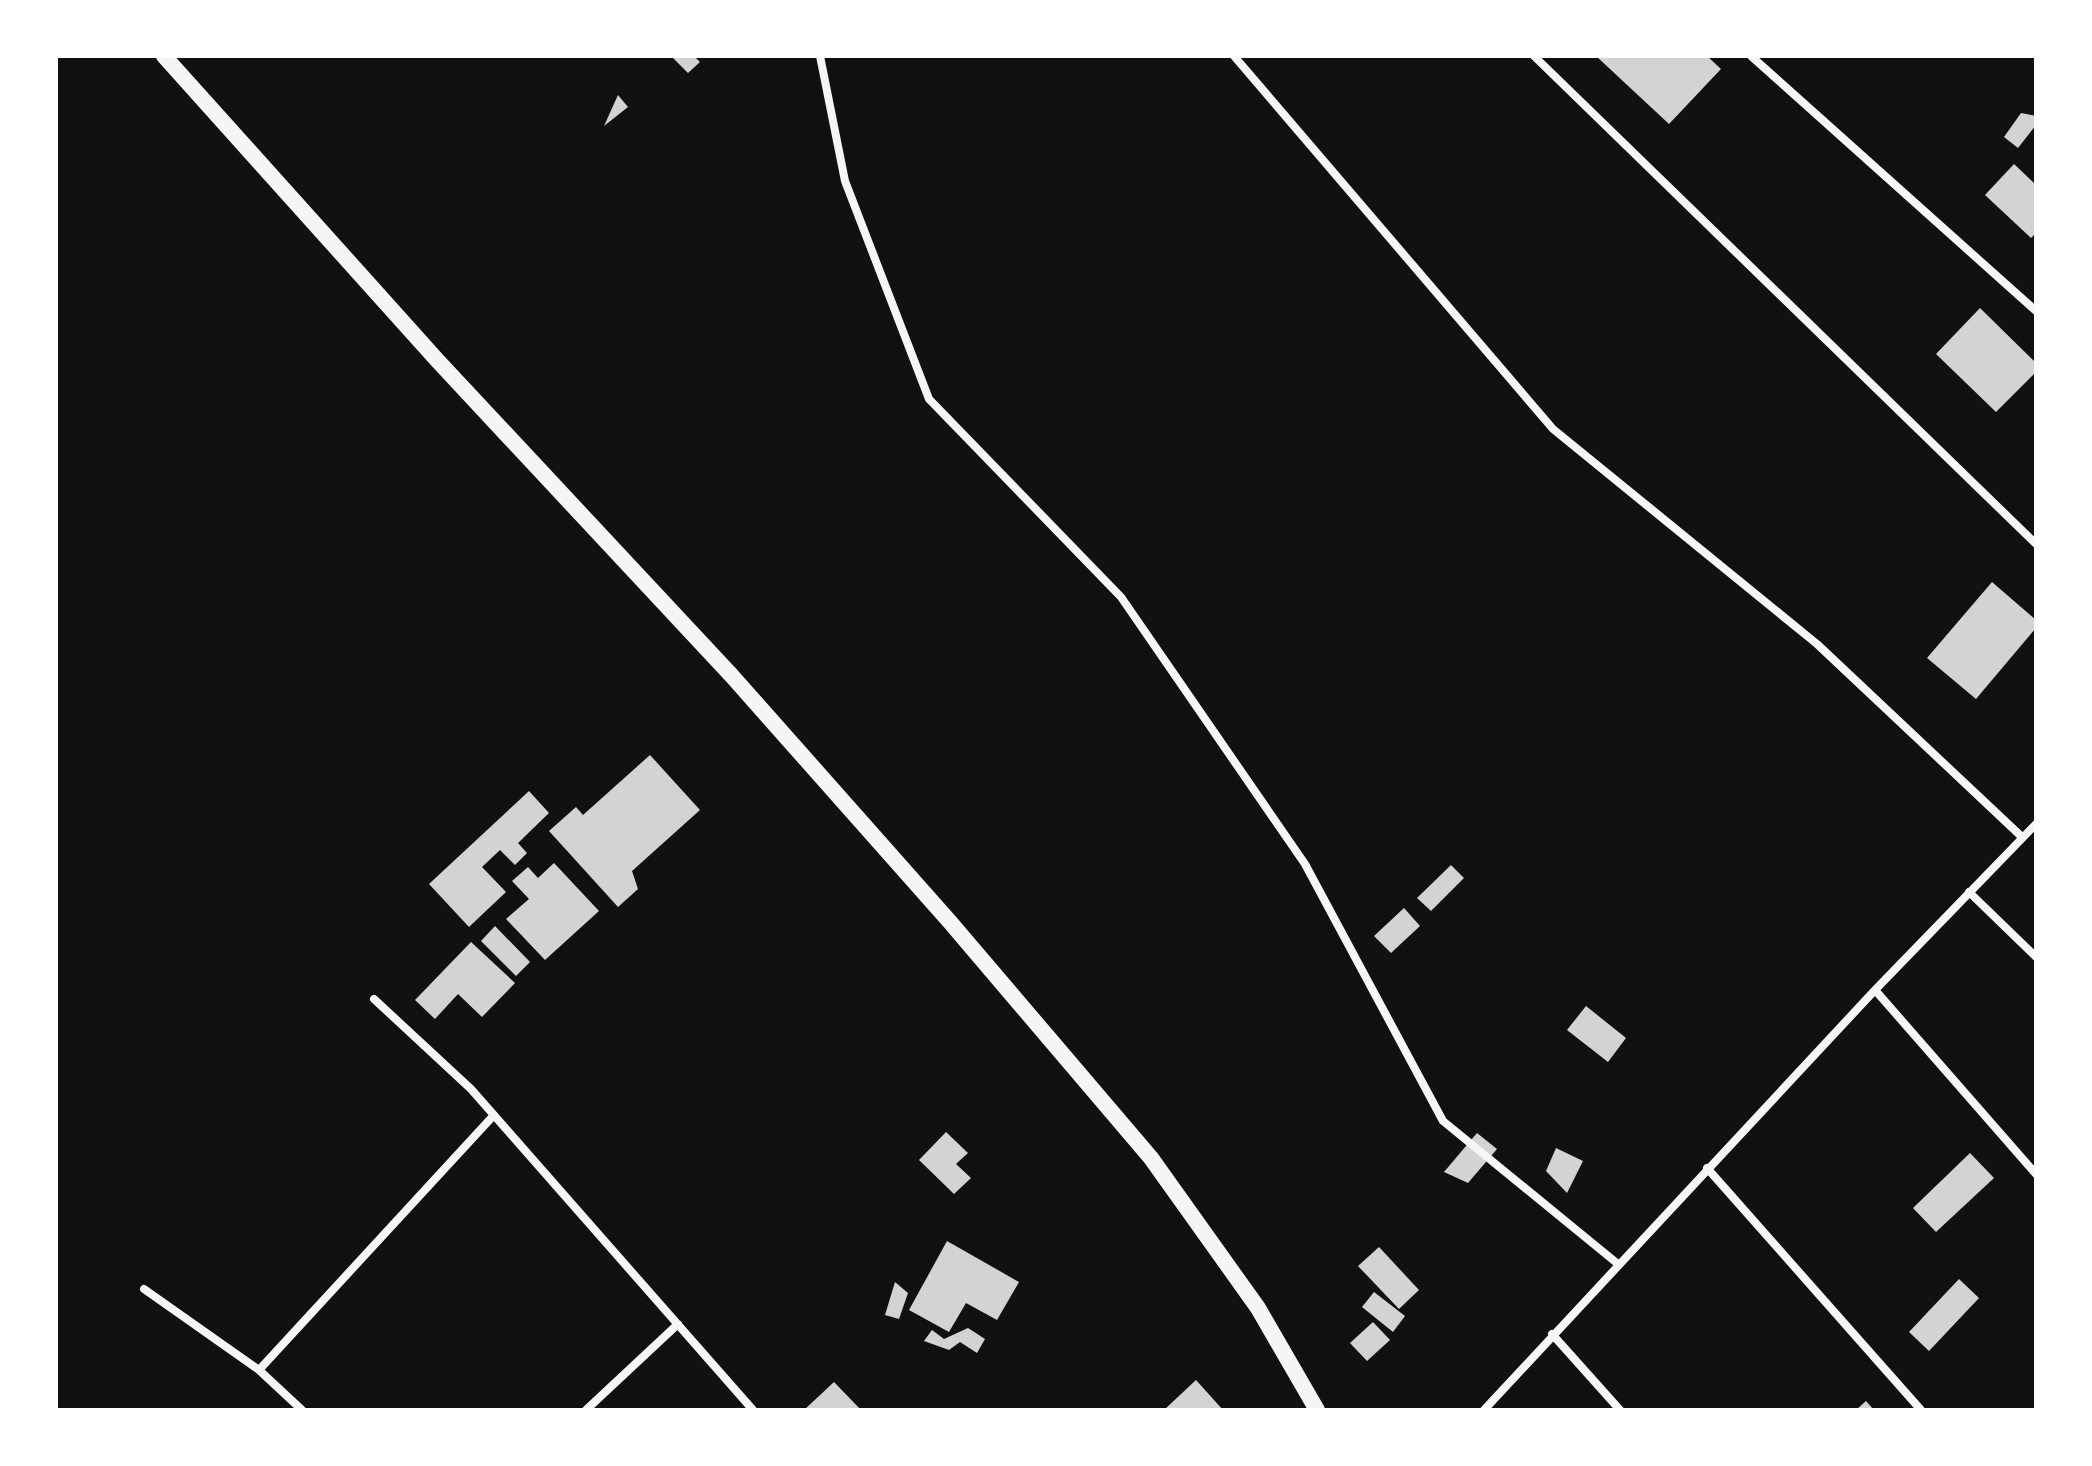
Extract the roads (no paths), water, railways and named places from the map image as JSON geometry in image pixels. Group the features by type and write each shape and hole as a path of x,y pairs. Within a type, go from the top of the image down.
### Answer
{"main road":[{"path":"164,56 437,360 743,688 1151,1158 1258,1308 1317,1410"}],"street":[{"path":"820,56 845,181 929,399 1121,597 1305,864 1443,1121 1618,1264"},
{"path":"1234,56 1553,429 1817,644 2022,837"},
{"path":"1534,56 2036,544"},
{"path":"1751,56 2036,311"},
{"path":"1484,1410 1707,1168 2036,824"},
{"path":"1969,892 2036,957"},
{"path":"1875,990 2036,1174"},
{"path":"374,999 471,1089 753,1410"},
{"path":"259,1370 494,1115"},
{"path":"1707,1168 1921,1410"},
{"path":"144,1289 259,1370 302,1410"},
{"path":"586,1410 678,1324"},
{"path":"1552,1334 1620,1410"}]}
